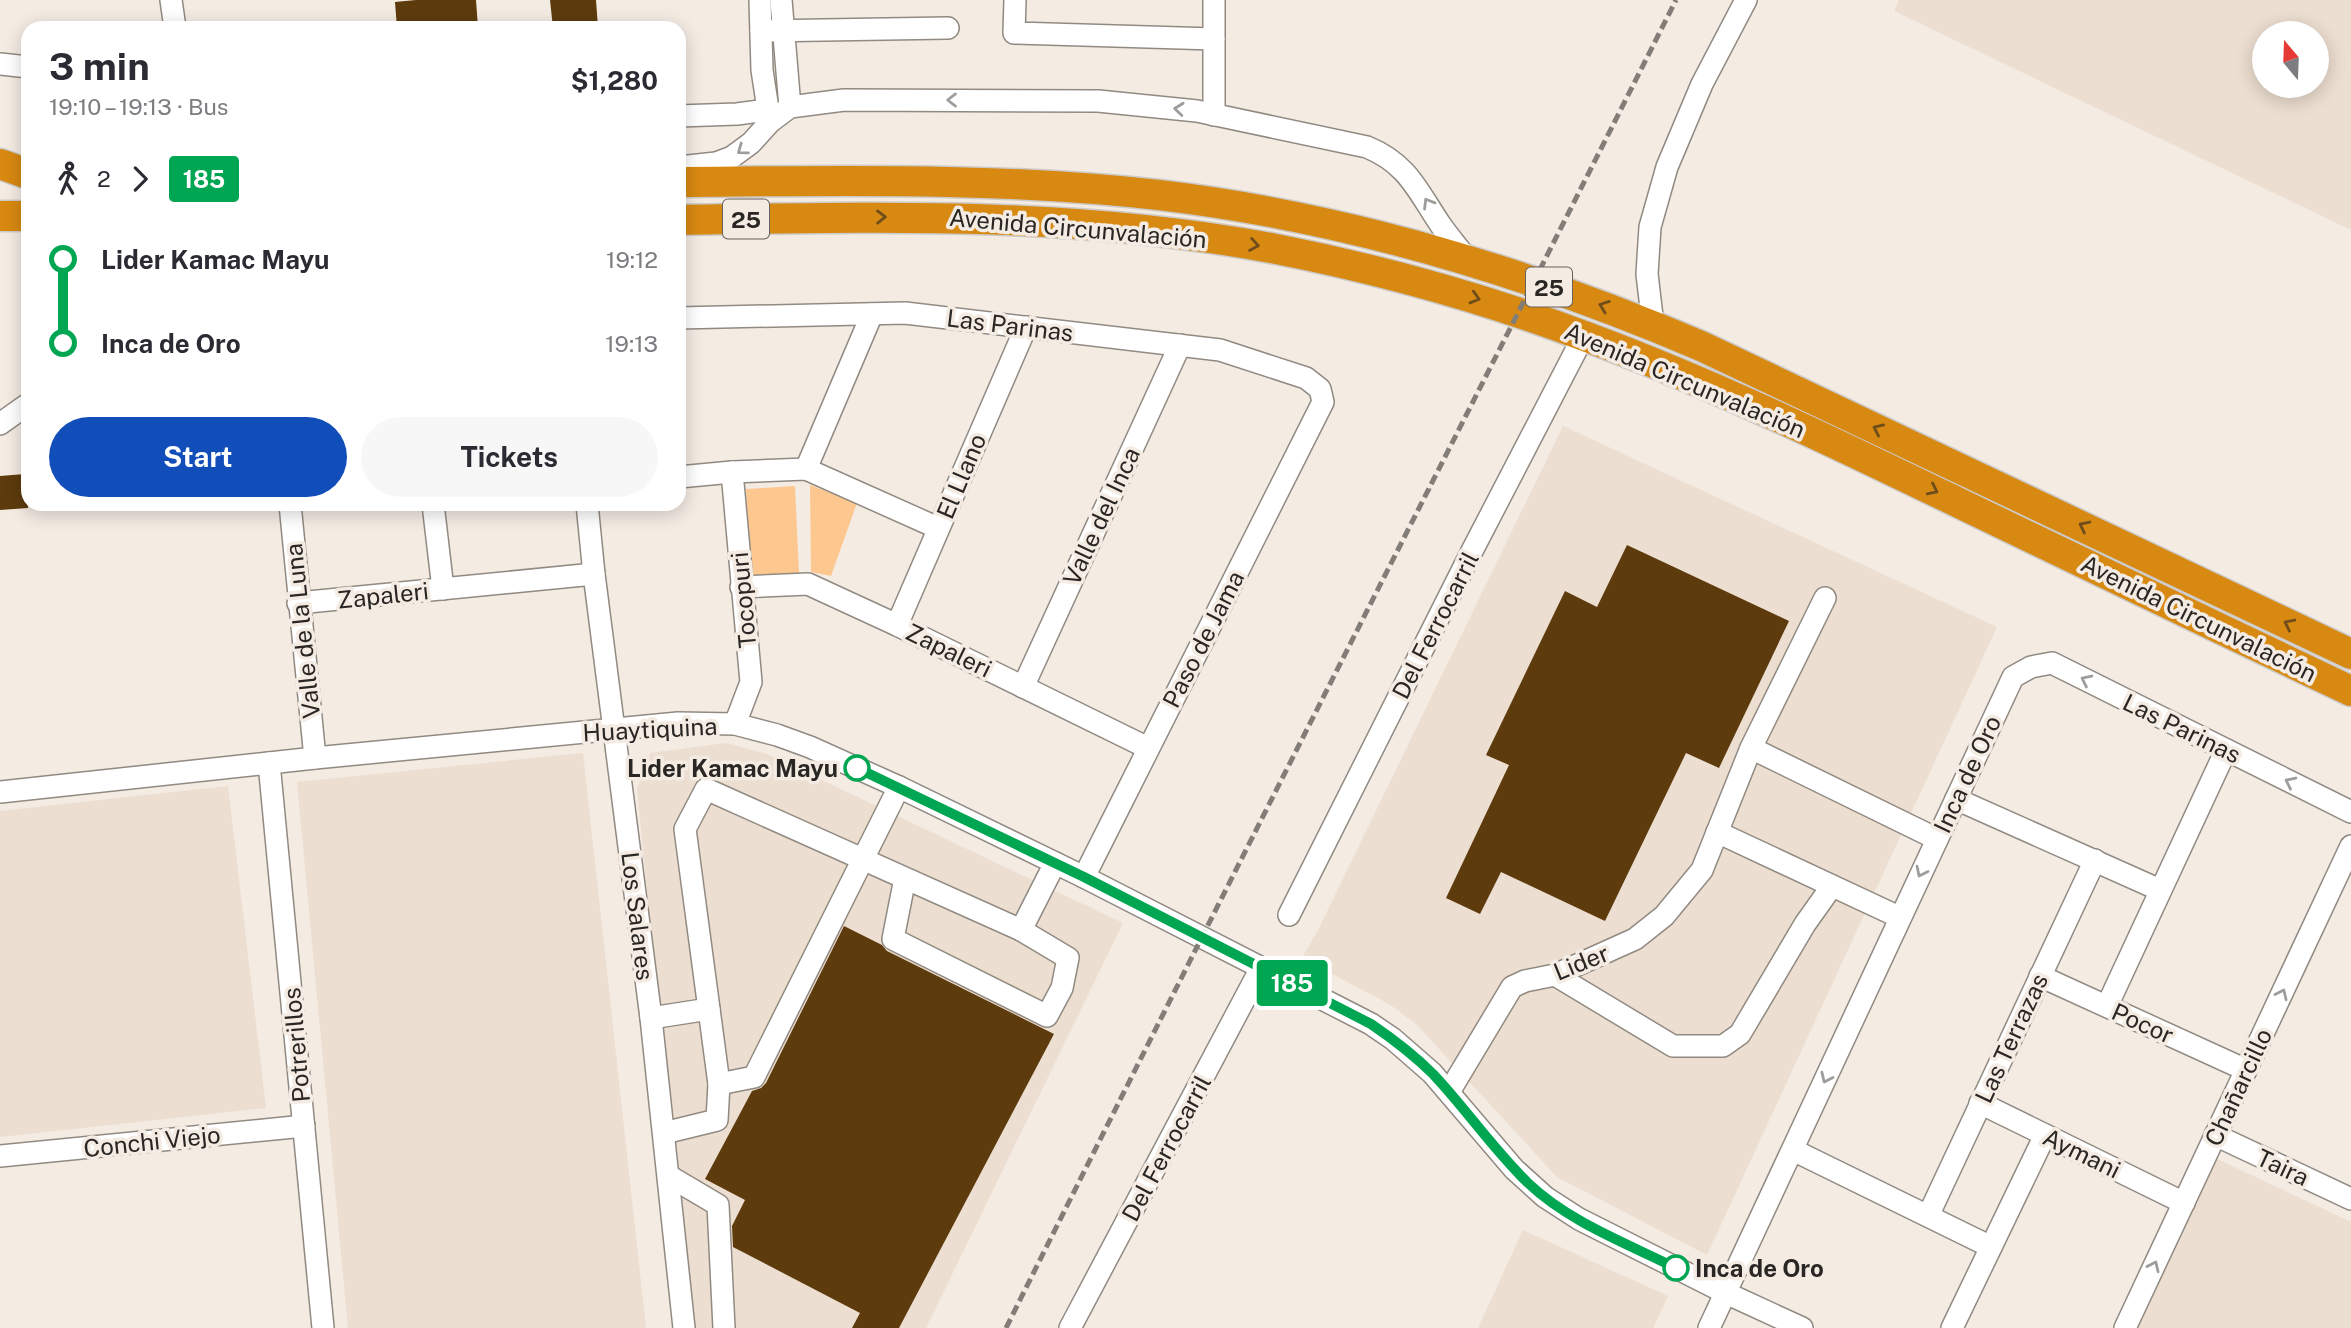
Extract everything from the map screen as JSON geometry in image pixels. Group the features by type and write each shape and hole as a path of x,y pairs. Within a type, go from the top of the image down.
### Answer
{"highway":[{"path":"0,164 21,173"},
{"path":"0,176 21,176"},
{"name":"Avenida Circunvalación","path":"686,182 903,181 1109,190 1213,202 1292,216 1467,259 1653,326 1839,410 2351,654"},
{"path":"0,216 21,216"},
{"name":"Avenida Circunvalación","path":"686,220 939,216 1047,221 1163,231 1270,248 1380,272 1483,300 1584,335 1677,372 1784,420 2351,691"}],"street":[{"path":"171,0 174,21"},
{"path":"686,166 716,163 732,157 751,143 768,116 762,70 760,0"},
{"path":"781,0 790,107"},
{"path":"1015,0 1014,33 1214,39"},
{"path":"1214,0 1214,115"},
{"path":"1653,326 1647,275 1650,227 1656,203 1667,167 1702,84 1746,0"},
{"path":"761,31 948,28"},
{"path":"0,64 21,66"},
{"path":"686,116 768,116 790,107 844,100 1098,101 1197,111 1367,147 1382,154 1396,162 1416,184 1442,226 1467,259"},
{"name":"Las Parinas","path":"686,318 905,313 1220,350 1306,378 1320,389 1322,402"},
{"path":"806,469 872,314"},
{"name":"El Llano","path":"897,625 1026,327"},
{"name":"Del Ferrocarril","path":"1289,915 1584,335"},
{"name":"Valle del Inca","path":"1023,687 1180,345"},
{"name":"Paso de Jama","path":"1084,877 1322,402"},
{"path":"0,424 21,409"},
{"path":"686,476 806,469 939,528"},
{"name":"Tocopuri","path":"732,472 751,682 735,724"},
{"name":"Valle de la Luna","path":"291,511 315,758"},
{"path":"434,511 443,589"},
{"name":"Los Salares","path":"588,511 651,1017 684,1328"},
{"name":"Zapaleri","path":"298,603 594,573"},
{"name":"Zapaleri","path":"741,587 808,584 1148,748"},
{"name":"Lider","path":"1449,1093 1512,987 1525,981 1555,975 1635,939 1664,916 1702,870 1751,748 1825,598"},
{"name":"Las Parinas","path":"2013,677 2031,667 2052,663 2351,812"},
{"name":"Inca de Oro","path":"1709,1328 2013,677"},
{"name":"Huaytiquina","path":"0,792 269,762 678,723 735,724 777,735 899,787 1084,877 1371,1024 1413,1056 1514,1168 1545,1197 1579,1219 1802,1328"},
{"path":"1751,748 1937,839"},
{"path":"2107,1006 2226,750"},
{"name":"Potrerillos","path":"269,762 323,1328"},
{"path":"719,1084 754,1077 899,787"},
{"path":"664,1133 717,1120 719,1084 685,829 706,789 863,859 1021,930 1068,958 1062,988 1047,1016 893,939 905,878"},
{"path":"1956,799 2160,890"},
{"path":"1717,832 1899,917"},
{"name":"Chañarcillo","path":"2125,1328 2351,846"},
{"name":"Las Terrazas","path":"1928,1216 2095,860"},
{"path":"1021,930 1055,863"},
{"path":"1555,975 1673,1046 1723,1046 1740,1034 1805,924 1832,886"},
{"name":"Del Ferrocarril","path":"1070,1328 1261,968"},
{"name":"Pocor","path":"2040,976 2246,1069"},
{"path":"651,1017 709,1009"},
{"name":"Aymani","path":"1980,1103 2183,1203"},
{"name":"Conchi Viejo","path":"0,1156 304,1126"},
{"path":"1952,1328 2045,1135"},
{"name":"Taira","path":"2216,1135 2351,1199"},
{"path":"1793,1150 1991,1247"},
{"path":"669,1176 718,1205 724,1328"}],"shaded area":[{"path":"1899,0 2351,0 2351,230 1894,11"},
{"path":"1563,426 1997,627 1707,1255 1557,1177 1416,1024 1389,1004 1302,958"},
{"path":"810,485 857,503 831,576 811,572"},
{"path":"795,486 799,573 750,576 746,489"},
{"path":"726,743 767,754 1123,923 926,1328 689,1328 637,789 650,753"},
{"path":"583,753 646,1328 348,1328 297,782"},
{"path":"228,786 266,1108 0,1137 0,811"},
{"path":"2215,1158 2351,1222 2351,1328 2136,1328"},
{"path":"1523,1230 1668,1296 1653,1328 1478,1328"}],"building":[{"path":"476,0 478,21 396,21 395,2"},
{"path":"550,0 596,0 598,21 552,21"},
{"path":"21,474 21,508 0,510 0,476"},
{"path":"1627,545 1789,621 1719,768 1686,753 1605,921 1501,872 1480,914 1446,898 1509,765 1486,755 1565,591 1597,607"},
{"path":"844,926 882,945 887,951 1054,1034 899,1328 852,1328 860,1313 733,1247 732,1226 745,1200 705,1179 752,1091 766,1083"}],"railway":[{"path":"1006,1328 1676,0"}],"bus line":[{"name":"185","path":"857,768 1084,877 1371,1024 1432,1073 1514,1168 1545,1197 1579,1219 1676,1268"}],"place":[{"name":"Lider Kamac Mayu","path":"857,768"},
{"name":"Inca de Oro","path":"1676,1268"}]}
